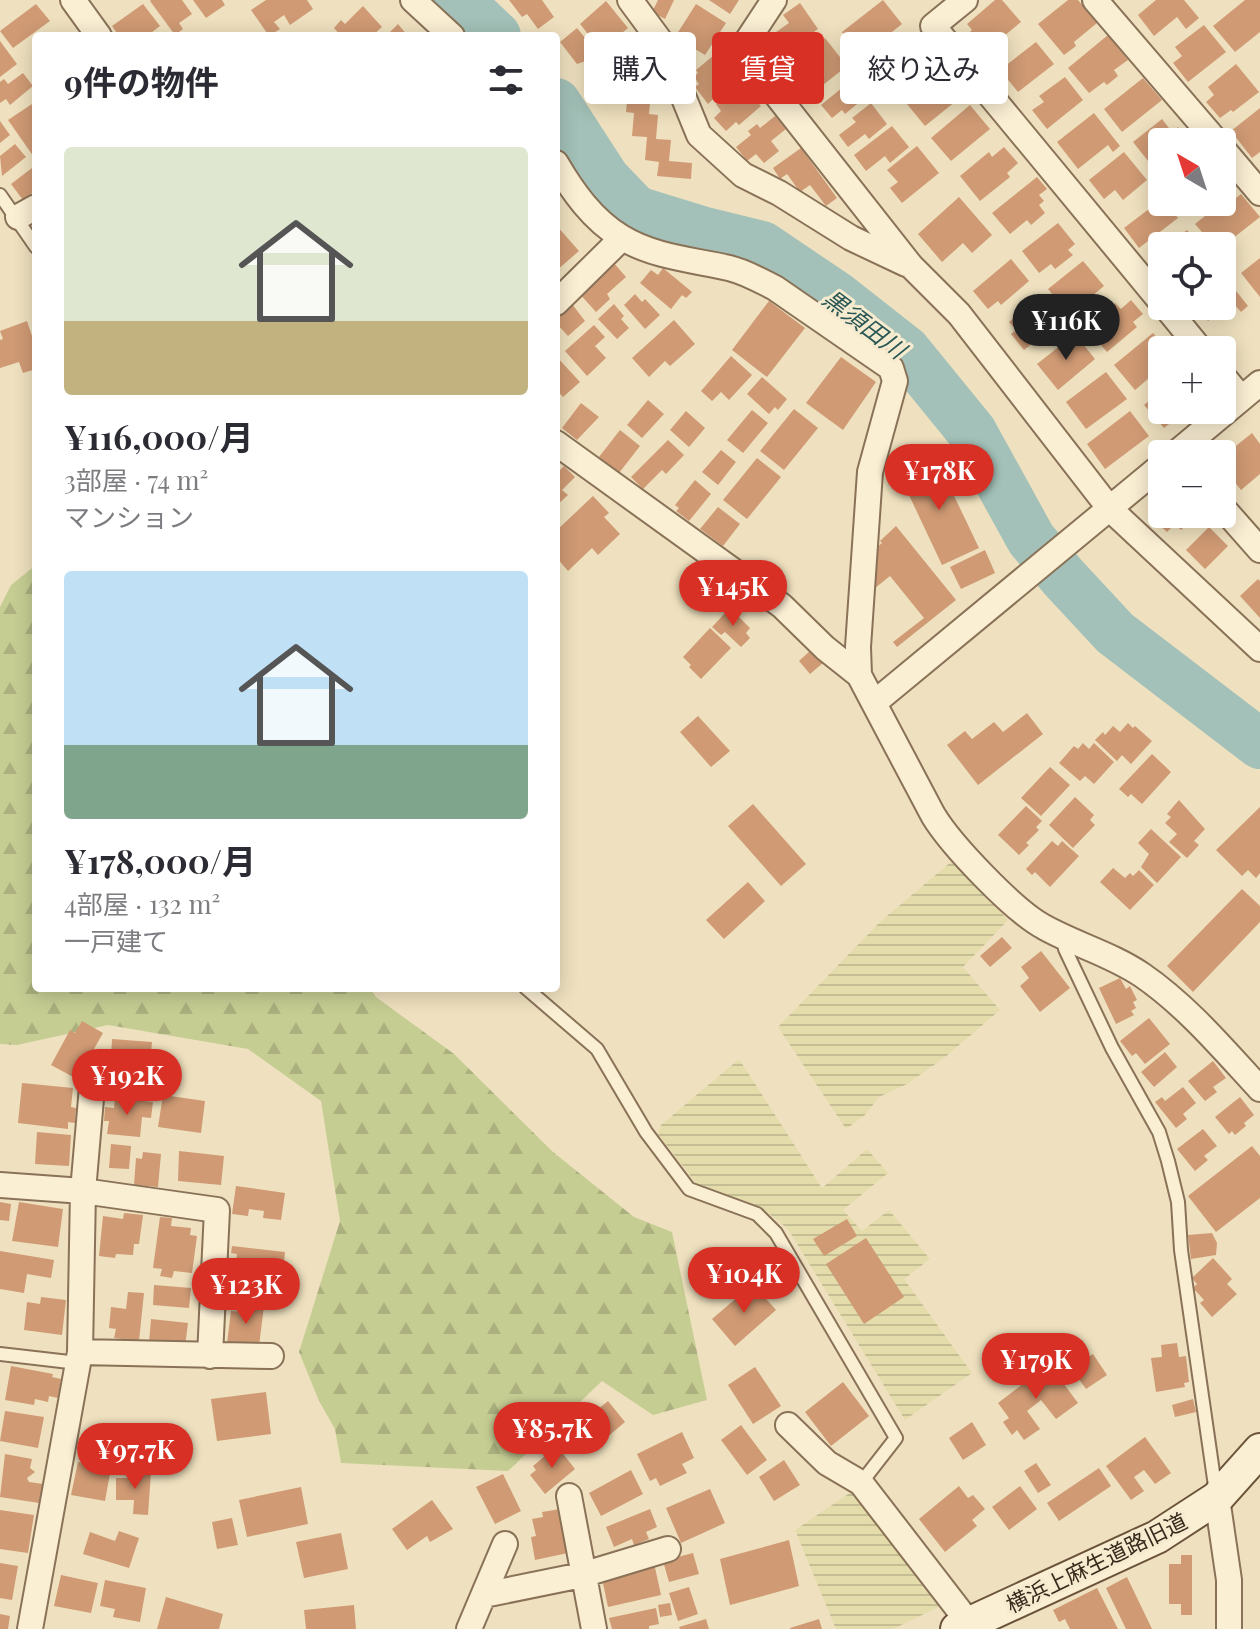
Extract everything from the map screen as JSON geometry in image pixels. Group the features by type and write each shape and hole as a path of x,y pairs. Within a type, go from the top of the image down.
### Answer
{"street":[{"path":"73,0 96,32"},
{"path":"413,0 448,32"},
{"path":"630,0 661,42 699,135 743,175 779,193 851,238 911,266"},
{"path":"774,0 741,50 911,266 959,314 1104,513 1260,649"},
{"path":"965,0 933,26 1148,286"},
{"path":"1095,0 1205,128"},
{"path":"1236,165 1260,193"},
{"path":"560,170 574,194 594,216 622,238 651,250 733,269 756,278 891,368 895,381 870,472 858,647 859,675"},
{"path":"560,299 622,238"},
{"path":"1176,320 1189,336"},
{"path":"1192,440 1250,391"},
{"path":"560,446 782,606 825,648 859,675 942,831 1014,905 1040,926 1110,955 1164,991 1260,1089"},
{"path":"874,703 1148,477"},
{"path":"1236,523 1260,550"},
{"path":"30,1629 79,1358 83,1191 92,1087"},
{"path":"0,1185 83,1191 217,1210 210,1356"},
{"path":"79,1358 271,1356"},
{"path":"788,1425 827,1463 861,1483 963,1626"},
{"name":"横浜上麻生道路旧道","path":"963,1626 1157,1537 1217,1498 1260,1450"},
{"path":"569,1496 594,1629"},
{"path":"1217,1498 1229,1580 1229,1629"},
{"path":"469,1629 505,1544"},
{"path":"484,1595 582,1575 668,1549"}],"lane":[{"path":"0,195 27,212 32,231"},
{"path":"1063,937 1065,949 1112,1048 1159,1132 1168,1161 1178,1202 1181,1250 1217,1498"},
{"path":"531,992 597,1049 646,1132 689,1189 757,1214 776,1233 896,1438 861,1483"},
{"path":"0,1354 79,1358"}],"shaded area":[{"path":"952,861 1008,920 963,967 1000,1010 944,1058 907,1084 879,1097 865,1115 846,1129 778,1027 881,921"},
{"path":"739,1059 822,1188 867,1149 888,1173 843,1210 862,1231 889,1210 930,1259 904,1279 972,1373 905,1420 788,1229 761,1207 696,1183 658,1134 661,1125"},
{"path":"851,1492 943,1605 893,1629 836,1629 795,1530"}],"green space":[{"path":"32,568 32,992 373,992 454,1054 553,1152 634,1217 672,1232 707,1400 653,1415 602,1381 508,1471 341,1463 335,1429 319,1401 299,1352 340,1221 321,1101 248,1049 108,1025 17,1045 0,1044 0,607 11,585"}],"building":[{"path":"182,0 192,14 179,23 183,29 173,32 150,1"},
{"path":"193,0 222,0 225,5 206,18"},
{"path":"266,0 307,0 313,9 290,25 284,15 274,22 280,29 275,32 266,32 251,10"},
{"path":"509,0 542,0 554,17 538,29 527,14 522,17"},
{"path":"658,0 674,0 665,19 652,12"},
{"path":"709,0 739,0 730,14"},
{"path":"883,0 902,24 892,32 842,32"},
{"path":"995,0 1002,0 1021,22 1008,33 970,32 972,30 967,24"},
{"path":"1068,0 1078,0 1097,23 1064,55 1038,24"},
{"path":"1156,0 1184,0 1199,18 1186,29 1177,17 1154,36 1138,15"},
{"path":"1245,0 1260,0 1260,32 1235,52 1213,26"},
{"path":"606,1 628,28 623,32 586,32 580,24"},
{"path":"800,3 818,29 814,32 776,32 789,23 783,15"},
{"path":"36,4 50,21 13,48 0,31"},
{"path":"143,4 160,26 152,32 116,32 112,26"},
{"path":"696,4 726,23 720,32 712,32 712,44 705,55 696,50 696,32 678,32"},
{"path":"363,6 382,27 376,32 338,32 334,28 341,20 345,24"},
{"path":"398,24 405,32 390,32"},
{"path":"1204,25 1226,52 1188,82 1173,63 1182,56 1175,47"},
{"path":"577,28 584,37 584,62 577,64 560,42"},
{"path":"1108,35 1128,60 1114,70 1118,76 1089,93 1068,68"},
{"path":"824,39 840,57 840,72 824,84"},
{"path":"0,41 17,64 0,77"},
{"path":"1036,42 1054,64 1018,92 1008,80 1008,64"},
{"path":"712,57 712,100 708,104 696,88 699,84 696,70"},
{"path":"1236,64 1259,92 1220,118 1206,102 1214,95 1208,87"},
{"path":"23,73 32,87 10,105 6,99 0,103 0,82 4,79 8,84"},
{"path":"1065,77 1083,100 1047,129 1032,110 1044,102 1039,96"},
{"path":"1143,78 1162,100 1122,132 1104,109"},
{"path":"840,90 840,104 857,104 845,114 842,110 832,118 821,105"},
{"path":"32,104 32,154 8,120"},
{"path":"627,104 650,104 649,114 658,115 656,139 671,140 669,161 692,163 691,179 657,176 659,162 645,160 647,137 632,136 634,113 626,112"},
{"path":"716,104 761,106 739,125 736,122 726,131 714,118 721,111"},
{"path":"872,104 887,124 869,139 865,134 848,147 839,135 856,122 852,118"},
{"path":"907,104 952,104 925,126"},
{"path":"970,105 990,129 951,161 931,138"},
{"path":"1260,108 1260,152 1252,158 1236,137 1235,128"},
{"path":"1094,113 1120,146 1113,152 1108,145 1078,169 1057,142"},
{"path":"775,116 786,129 771,141 779,151 764,163 756,154 747,161 736,147 751,135 748,131 757,124 760,128"},
{"path":"1162,119 1169,128 1151,128"},
{"path":"0,121 10,135 0,143"},
{"path":"892,126 909,147 890,163 885,156 866,171 854,155"},
{"path":"1148,130 1148,161 1133,142"},
{"path":"15,144 26,157 2,176 0,156"},
{"path":"917,146 939,173 902,203 890,188 898,182 887,170"},
{"path":"1004,147 1018,163 1007,173 1010,177 980,201 960,176 989,152 992,157"},
{"path":"801,148 837,198 826,206 810,185 800,192 787,174 780,179 773,168"},
{"path":"1124,152 1147,180 1123,200 1115,190 1104,199 1089,180"},
{"path":"32,168 32,193 23,200 11,184"},
{"path":"1037,177 1047,189 1039,195 1044,201 1039,205 1045,213 1031,225 1027,220 1010,234 992,213"},
{"path":"1241,194 1260,217 1236,236 1236,232 1202,232 1195,224 1205,216 1236,216 1236,198"},
{"path":"959,197 992,235 972,253 963,243 942,262 918,234"},
{"path":"1148,210 1148,216 1178,218 1160,232 1148,232 1148,241 1139,248 1124,228"},
{"path":"1058,223 1075,244 1068,250 1073,255 1055,269 1051,264 1039,273 1022,251"},
{"path":"560,230 579,251 560,268"},
{"path":"1260,258 1260,297 1241,273"},
{"path":"1011,259 1029,281 1001,305 998,301 988,309 973,291"},
{"path":"1083,261 1104,286 1069,315 1048,289"},
{"path":"613,262 626,277 607,294 610,299 596,312 578,292"},
{"path":"663,268 692,292 686,298 682,295 671,309 640,283 651,270 658,275"},
{"path":"1236,291 1248,306 1241,312 1236,306"},
{"path":"635,294 642,302 645,299 660,315 645,329 624,305"},
{"path":"1040,296 1060,321 1024,350 1011,334 1016,330 1009,322"},
{"path":"1131,300 1143,314 1133,322 1137,327 1107,352 1086,328 1115,303 1121,309"},
{"path":"769,301 805,328 767,377 732,350"},
{"path":"572,304 585,321 568,336 560,327 560,314"},
{"path":"614,304 629,328 617,339 598,319"},
{"path":"674,320 695,344 670,366 665,361 649,377 632,358"},
{"path":"27,321 32,336 32,370 23,373 19,362 0,368 0,340 3,339 0,331"},
{"path":"594,325 605,337 595,346 606,358 587,376 565,351"},
{"path":"1075,334 1095,359 1058,390 1037,364"},
{"path":"1148,337 1148,379 1135,390 1114,365"},
{"path":"731,356 752,375 729,400 721,392 712,401 701,391"},
{"path":"841,357 876,382 843,430 806,403"},
{"path":"560,360 580,382 563,397 560,394"},
{"path":"1106,372 1127,399 1086,429 1066,402"},
{"path":"762,377 787,399 778,410 775,407 769,414 747,394"},
{"path":"648,400 664,414 642,438 627,425"},
{"path":"581,403 599,417 577,440 562,428"},
{"path":"794,409 818,428 784,470 760,451"},
{"path":"752,410 768,423 743,453 727,440"},
{"path":"686,411 705,428 689,447 670,430"},
{"path":"1130,411 1149,436 1105,469 1087,444"},
{"path":"620,430 640,446 619,473 599,457"},
{"path":"1252,433 1260,444 1260,474 1241,490 1236,484 1236,446"},
{"path":"668,440 684,455 666,474 662,470 643,489 631,477"},
{"path":"721,450 736,462 718,485 702,472"},
{"path":"757,458 781,477 747,519 723,500"},
{"path":"936,458 979,548 942,565 900,476"},
{"path":"564,466 575,477 562,490 568,495 560,502 560,470"},
{"path":"695,480 711,494 689,521 676,511 679,508 675,505"},
{"path":"593,496 609,513 604,517 620,534 598,555 592,548 568,571 560,562 560,527"},
{"path":"718,507 740,524 723,546 700,529"},
{"path":"896,526 956,600 897,647 893,642 924,618 890,576 875,588 877,547"},
{"path":"1208,528 1228,546 1205,569 1186,550"},
{"path":"985,550 995,573 961,589 950,567"},
{"path":"1258,579 1260,581 1260,618 1240,596"},
{"path":"726,612 733,617 736,614 750,628 746,633 750,638 741,647 725,632 721,635 712,627"},
{"path":"710,628 731,648 701,679 683,657"},
{"path":"812,649 824,662 810,674 799,661"},
{"path":"1027,713 1043,734 978,785 947,745 965,731 972,739 994,722 1003,732"},
{"path":"698,716 730,751 711,767 680,732"},
{"path":"1128,723 1152,741 1131,764 1122,755 1117,761 1095,740 1113,726 1120,732"},
{"path":"1083,743 1089,749 1094,743 1114,762 1094,784 1085,776 1080,781 1059,763 1074,746 1078,749"},
{"path":"1152,754 1171,772 1142,804 1119,789"},
{"path":"1050,767 1070,785 1041,816 1021,798"},
{"path":"1075,797 1094,815 1090,820 1095,825 1073,848 1049,825"},
{"path":"1179,800 1205,829 1194,841 1199,845 1187,858 1169,842 1177,834 1165,823 1171,817 1167,814"},
{"path":"753,804 806,864 781,886 728,826"},
{"path":"1026,806 1042,821 1036,827 1039,830 1026,843 1029,845 1019,855 998,835"},
{"path":"1260,807 1260,873 1256,878 1248,870 1242,876 1216,850"},
{"path":"1151,829 1181,857 1157,883 1141,867 1149,854 1138,843"},
{"path":"1052,841 1058,846 1062,841 1079,856 1050,887 1035,872 1032,875 1026,869"},
{"path":"1113,868 1125,878 1139,870 1154,885 1130,910 1100,882"},
{"path":"748,882 765,901 724,939 706,920"},
{"path":"1242,889 1260,906 1260,922 1193,992 1167,966"},
{"path":"1002,937 1012,948 990,967 980,956"},
{"path":"1041,951 1070,988 1040,1012 1020,986 1029,978 1021,967"},
{"path":"1120,978 1126,989 1130,986 1137,1000 1133,1002 1136,1008 1131,1011 1134,1015 1116,1024 1099,988"},
{"path":"1149,1018 1170,1044 1145,1064 1136,1053 1132,1056 1120,1041"},
{"path":"82,1021 103,1033 77,1079 51,1065 70,1030 75,1033"},
{"path":"112,1039 152,1042 149,1076 110,1073"},
{"path":"1165,1052 1177,1067 1154,1087 1141,1072"},
{"path":"1213,1061 1226,1078 1213,1087 1217,1092 1205,1101 1188,1081"},
{"path":"22,1083 73,1088 71,1107 76,1108 75,1123 68,1122 68,1129 18,1123"},
{"path":"1183,1087 1196,1103 1183,1114 1187,1119 1176,1128 1155,1102 1162,1097 1165,1101"},
{"path":"163,1095 205,1101 201,1133 158,1127"},
{"path":"1240,1097 1254,1115 1235,1135 1232,1131 1229,1134 1215,1117"},
{"path":"115,1098 153,1102 151,1118 142,1117 140,1137 107,1134 109,1121 104,1121 105,1107 114,1108"},
{"path":"1203,1129 1217,1146 1204,1156 1208,1160 1195,1171 1177,1149"},
{"path":"37,1132 71,1135 69,1166 35,1164"},
{"path":"111,1144 131,1146 129,1169 109,1168"},
{"path":"1252,1146 1260,1156 1260,1198 1216,1232 1188,1196"},
{"path":"179,1151 224,1156 221,1185 178,1181"},
{"path":"143,1152 161,1154 158,1187 134,1185 136,1158 142,1159"},
{"path":"236,1186 285,1193 281,1220 263,1218 264,1211 249,1209 248,1216 232,1214"},
{"path":"0,1202 11,1204 9,1221 0,1220"},
{"path":"19,1202 63,1209 58,1247 12,1241"},
{"path":"124,1213 143,1215 139,1244 134,1244 133,1255 116,1254 115,1258 99,1256 103,1216 123,1219"},
{"path":"160,1217 172,1218 171,1226 191,1228 190,1235 197,1236 192,1273 174,1271 172,1278 160,1276 162,1269 153,1268"},
{"path":"847,1219 857,1236 824,1256 813,1239"},
{"path":"1212,1233 1217,1243 1216,1255 1191,1259 1188,1235"},
{"path":"866,1238 904,1297 864,1324 826,1264"},
{"path":"232,1246 285,1252 284,1261 275,1259 272,1285 266,1284 265,1293 238,1290 239,1285 233,1285 237,1254 231,1253"},
{"path":"0,1251 54,1260 51,1278 27,1274 24,1293 0,1289"},
{"path":"1213,1258 1232,1279 1227,1284 1237,1294 1212,1317 1200,1303 1204,1300 1193,1288 1197,1284 1192,1278"},
{"path":"753,1284 776,1310 735,1346 712,1319"},
{"path":"154,1285 191,1288 189,1308 153,1305"},
{"path":"128,1292 144,1293 139,1341 114,1338 116,1329 109,1328 111,1307 126,1309"},
{"path":"41,1297 66,1300 62,1335 24,1330 27,1302 40,1304"},
{"path":"243,1304 264,1306 259,1346 227,1343 231,1311 243,1312"},
{"path":"151,1319 188,1323 185,1347 149,1343"},
{"path":"1177,1343 1179,1357 1186,1356 1189,1382 1184,1383 1185,1387 1156,1392 1151,1358 1162,1357 1161,1345"},
{"path":"1093,1354 1107,1375 1086,1389 1071,1368"},
{"path":"1049,1364 1078,1403 1056,1419 1041,1400 1027,1411 1040,1429 1024,1440 1017,1430 1012,1435 1003,1422 1009,1418 998,1403"},
{"path":"11,1366 53,1374 52,1377 61,1379 58,1398 49,1396 48,1402 35,1399 34,1405 5,1400"},
{"path":"755,1367 781,1406 753,1424 728,1385"},
{"path":"843,1382 869,1416 831,1446 805,1412"},
{"path":"266,1392 271,1434 217,1441 211,1399"},
{"path":"1193,1399 1196,1412 1175,1417 1172,1405"},
{"path":"608,1401 625,1422 599,1444 581,1423"},
{"path":"5,1411 44,1417 38,1448 0,1441"},
{"path":"972,1422 986,1445 963,1460 949,1438"},
{"path":"741,1425 767,1460 747,1475 721,1440"},
{"path":"682,1432 694,1458 682,1464 687,1473 660,1486 656,1478 650,1481 637,1454"},
{"path":"1145,1437 1171,1473 1155,1484 1144,1470 1134,1477 1144,1491 1131,1500 1106,1466"},
{"path":"557,1446 575,1469 545,1494 530,1475 536,1470 533,1466"},
{"path":"5,1454 32,1459 30,1468 35,1472 27,1478 29,1482 43,1484 39,1503 0,1497"},
{"path":"784,1460 800,1485 774,1501 759,1477"},
{"path":"78,1462 111,1468 105,1501 71,1495"},
{"path":"1036,1463 1051,1485 1038,1493 1024,1471"},
{"path":"1099,1468 1111,1486 1059,1521 1047,1503"},
{"path":"631,1470 643,1494 601,1516 589,1493"},
{"path":"129,1472 151,1472 148,1515 133,1514 134,1500 116,1500 116,1478 128,1478"},
{"path":"503,1474 521,1511 495,1524 476,1487"},
{"path":"959,1486 968,1498 973,1495 985,1509 972,1520 977,1526 945,1552 919,1519"},
{"path":"1020,1486 1037,1509 1009,1530 992,1507"},
{"path":"301,1487 308,1524 247,1537 239,1500"},
{"path":"710,1489 725,1523 681,1543 666,1508"},
{"path":"432,1500 453,1529 430,1542 427,1536 407,1550 392,1529"},
{"path":"560,1509 568,1553 535,1560 531,1537 536,1536 532,1519 543,1517 542,1512"},
{"path":"650,1509 657,1527 646,1532 649,1539 634,1545 632,1539 614,1547 606,1527"},
{"path":"0,1510 34,1515 28,1553 0,1549"},
{"path":"232,1518 238,1545 217,1549 212,1522"},
{"path":"119,1531 139,1538 129,1568 83,1554 90,1532 115,1541"},
{"path":"341,1533 348,1569 304,1578 296,1542"},
{"path":"789,1540 799,1586 730,1605 720,1559"},
{"path":"693,1553 699,1574 669,1582 663,1561"},
{"path":"1181,1555 1192,1555 1192,1615 1181,1615 1181,1604 1169,1604 1169,1564 1181,1564"},
{"path":"0,1563 18,1566 12,1600 0,1598"},
{"path":"654,1563 661,1595 608,1607 601,1574"},
{"path":"61,1575 98,1583 91,1613 54,1606"},
{"path":"1127,1577 1152,1629 1126,1629 1106,1588"},
{"path":"105,1580 146,1588 140,1622 113,1617 115,1609 100,1606"},
{"path":"689,1587 698,1614 678,1621 669,1593"},
{"path":"1097,1588 1118,1629 1070,1629 1065,1619 1059,1622 1053,1610"},
{"path":"166,1597 223,1614 219,1629 157,1629"},
{"path":"670,1603 672,1615 660,1617 658,1605"},
{"path":"354,1605 356,1629 306,1629 304,1610"},
{"path":"656,1608 659,1624 649,1626 649,1629 612,1629 609,1618"},
{"path":"0,1614 10,1616 8,1629 0,1629"},
{"path":"706,1619 709,1629 679,1627"},
{"path":"819,1619 822,1629 790,1629 790,1628"}],"waterway":[{"name":"黒須田川","path":"458,0 492,32"},
{"name":"黒須田川","path":"560,109 606,180 636,211 762,246 836,296 906,351 972,432 1031,539 1063,577 1115,633 1260,744"}]}
